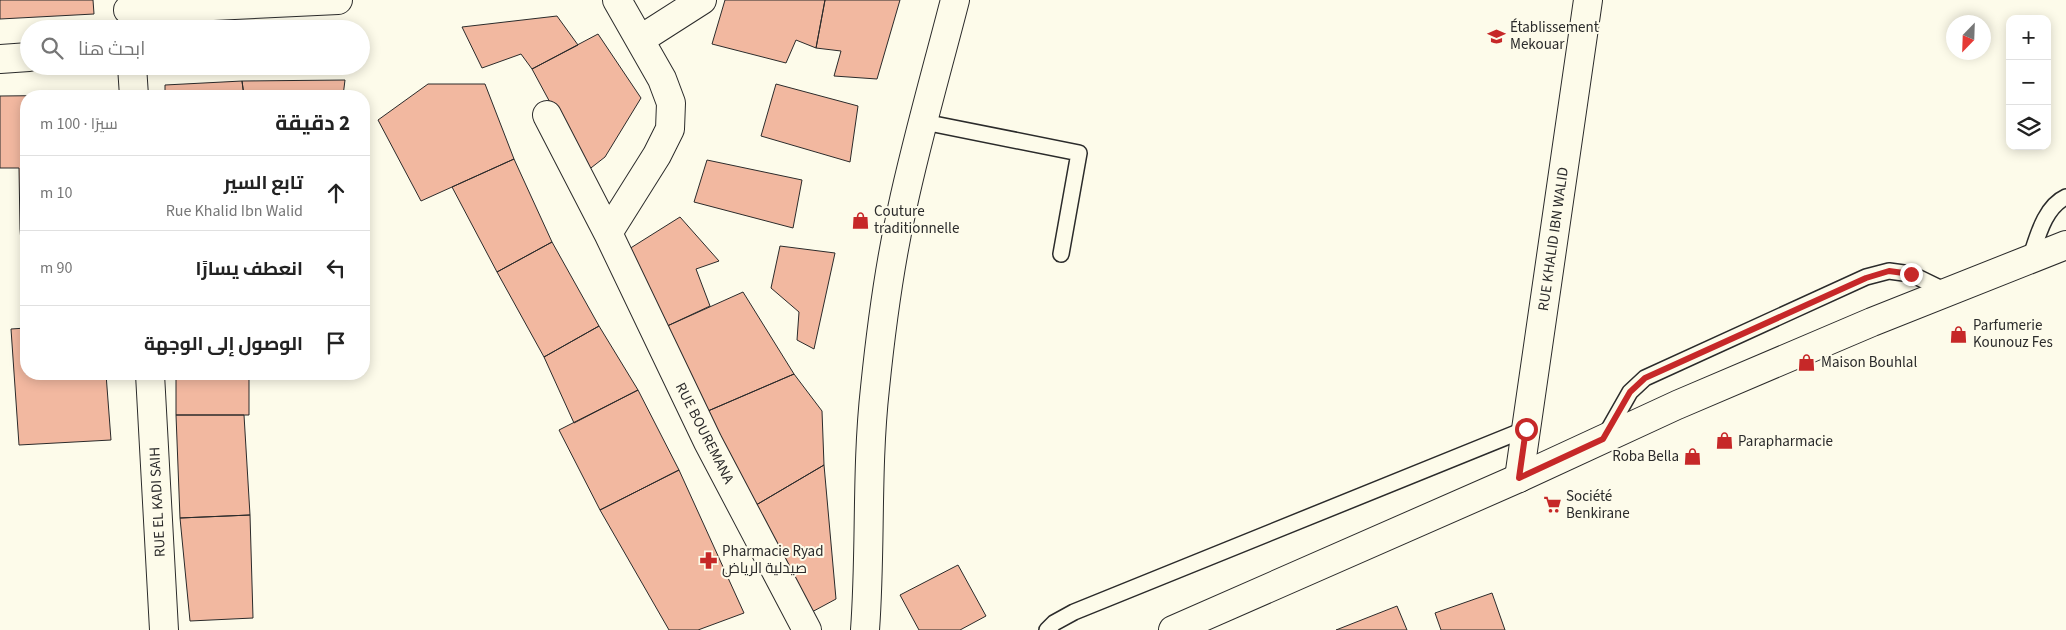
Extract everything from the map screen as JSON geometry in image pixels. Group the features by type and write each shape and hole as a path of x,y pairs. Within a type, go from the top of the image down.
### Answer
{"street":[{"path":"128,13 338,0"},
{"path":"608,233 657,155 670,130 671,104 662,79 641,39 617,0"},
{"path":"641,39 702,0"},
{"path":"865,630 870,518 869,460 874,388 884,310 902,210 954,0"},
{"name":"RUE KHALID IBN WALID","path":"1519,478 1588,0"},
{"path":"0,59 20,58"},
{"path":"133,75 134,90"},
{"name":"RUE BOUREMANA","path":"547,115 608,233 708,442 807,630"},
{"path":"1172,630 1519,478 1677,405 2066,244"},
{"name":"RUE EL KADI SAIH","path":"150,380 164,630"}],"lane":[{"path":"924,122 1079,153 1061,254"},
{"path":"2030,259 2041,227 2049,213 2060,200 2066,197"},
{"path":"1603,439 1630,392 1645,378 1866,278 1889,271 1911,274 1948,292"},
{"path":"1047,630 1054,623 1074,612 1526,429"}],"building":[{"path":"0,0 93,0 94,14 0,19"},
{"path":"725,0 825,0 816,48 796,40 786,63 712,44"},
{"path":"825,0 900,0 877,79 834,76 841,51 816,48"},
{"path":"557,16 578,45 532,69 521,54 482,68 462,27"},
{"path":"598,34 641,98 605,157 587,171 532,69"},
{"path":"345,80 344,90 243,90 242,81"},
{"path":"242,81 243,90 165,90 165,85"},
{"path":"428,84 485,84 514,159 421,201 378,120"},
{"path":"776,84 858,106 850,162 761,136"},
{"path":"0,96 20,96 20,229 19,168 0,168"},
{"path":"514,159 552,242 497,272 452,187"},
{"path":"707,160 802,180 793,228 694,202"},
{"path":"680,217 719,261 696,269 710,306 665,327 629,249"},
{"path":"552,242 599,326 544,357 497,272"},
{"path":"780,246 835,253 814,349 797,340 799,312 771,288"},
{"path":"743,292 794,374 701,414 665,327"},
{"path":"599,326 638,390 574,423 544,357"},
{"path":"20,328 20,380 106,380 111,440 19,445 11,329"},
{"path":"794,374 822,411 824,465 751,508 701,414"},
{"path":"176,380 249,380 249,415 176,415"},
{"path":"638,390 679,470 600,510 559,430"},
{"path":"176,415 244,415 250,515 180,518"},
{"path":"824,465 836,599 810,613 751,508"},
{"path":"679,470 744,613 698,630 669,630 600,510"},
{"path":"250,515 253,618 190,621 180,518"},
{"path":"958,565 986,616 960,630 919,630 900,595"},
{"path":"1492,593 1505,630 1441,630 1435,613"},
{"path":"1397,606 1407,630 1336,630"}],"place":[{"name":"Établissement Mekouar","path":"1496,36"},
{"name":"Couture traditionnelle","path":"860,220"},
{"name":"Parfumerie Kounouz Fes","path":"1959,334"},
{"name":"Maison Bouhlal","path":"1807,362"},
{"name":"Parapharmacie","path":"1724,441"},
{"name":"Roba Bella","path":"1693,456"},
{"name":"Société Benkirane","path":"1552,505"},
{"name":"Pharmacie Ryad صيدلية الرياض","path":"708,560"}],"route":[{"path":"1526,429 1519,478 1603,439 1630,392 1645,378 1866,278 1889,271 1911,274"}]}
